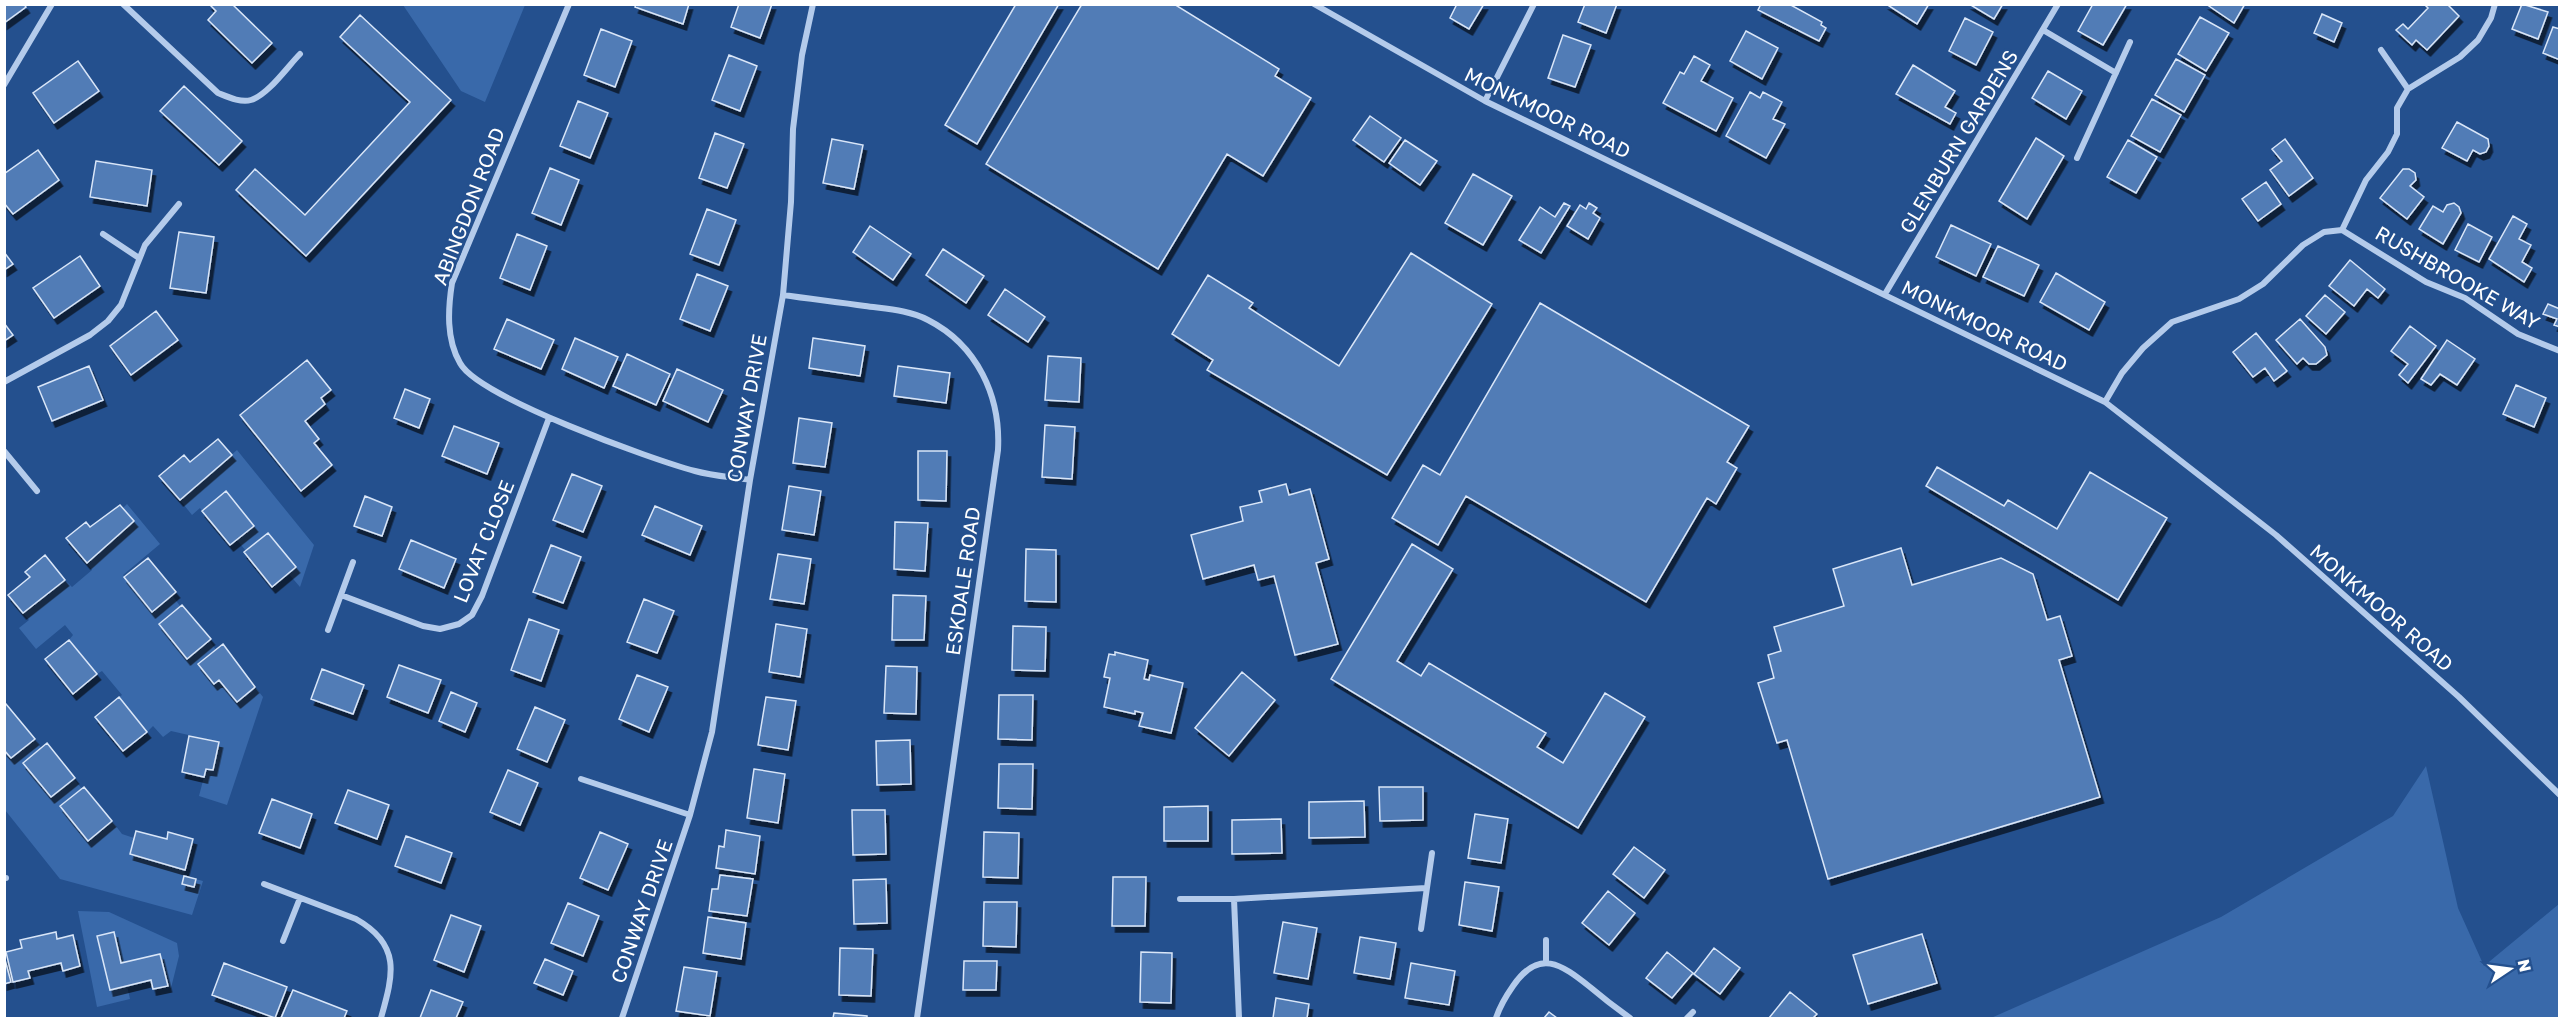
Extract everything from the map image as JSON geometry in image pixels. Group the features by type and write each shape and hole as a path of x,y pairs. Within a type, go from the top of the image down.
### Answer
{"street":[{"path":"4,85 52,4"},
{"path":"123,4 218,93 236,99 250,100 264,92 300,54"},
{"name":"ABINGDON ROAD","path":"569,4 452,283 448,308 450,335 460,364 479,382 549,418 645,456 697,471 750,480"},
{"name":"CONWAY DRIVE","path":"622,1018 690,815 711,732 750,480 783,295 791,202 793,129 802,55 813,4"},
{"name":"MONKMOOR ROAD","path":"1314,4 1485,101 2105,402 2276,535 2459,697 2559,795"},
{"path":"1485,101 1534,4"},
{"name":"GLENBURN GARDENS","path":"1885,294 2058,4"},
{"path":"2105,402 2122,373 2143,348 2172,322 2240,299 2263,284 2303,245 2324,232 2342,230 2366,180 2388,152 2397,134 2397,108 2408,89 2460,57 2478,40 2491,18 2495,4"},
{"path":"2043,30 2116,73"},
{"path":"2077,158 2130,42"},
{"path":"2381,50 2408,89"},
{"path":"4,382 90,335 108,321 120,305 139,258 153,234 179,204"},
{"name":"RUSHBROOKE WAY","path":"2342,230 2426,282 2465,298 2518,334 2559,351"},
{"path":"103,234 139,258"},
{"name":"ESKDALE ROAD","path":"783,295 902,311 927,319 961,344 975,361 994,401 999,429 998,450 917,1018"},
{"name":"LOVAT CLOSE","path":"341,595 423,626 440,629 459,624 472,615 482,596 549,418"},
{"path":"4,452 37,491"},
{"path":"328,630 353,562"},
{"path":"581,779 690,815"},
{"path":"1421,929 1432,853"},
{"path":"264,884 356,919 369,927 381,939 389,953 392,965 381,1018"},
{"path":"1179,899 1234,899 1426,888"},
{"path":"283,941 300,898"},
{"path":"1234,899 1239,1018"},
{"path":"1546,940 1546,963"},
{"path":"1496,1018 1504,1000 1523,972 1533,965 1546,963 1560,966 1572,973 1630,1018"},
{"path":"1687,1018 1693,1011"}],"shaded area":[{"path":"403,5 525,5 485,102 461,91"},
{"path":"237,450 314,545 300,587 288,573 296,567 268,533 246,551 237,540 254,526 226,491 202,511 200,508 192,515 180,500"},
{"path":"127,504 160,544 123,575 152,611 172,595 180,606 159,624 187,658 209,640 216,650 198,664 219,680 255,687 263,697 227,805 199,796 206,769 213,770 219,742 171,731 163,737 153,726 147,732 119,697 122,695 102,671 97,674 69,640 73,635 65,625 36,649 19,628 29,620 23,613 44,595 46,596 65,580 72,587 92,570 87,563 133,521 123,508"},
{"path":"35,739 41,748 23,763 50,798 74,779 82,789 60,807 88,841 112,821 122,834 134,838 161,862 160,864 185,870 184,876 203,881 192,915 60,879 5,810 4,750 11,758"},
{"path":"2426,766 2458,908 2484,966 2559,904 2559,1018 1991,1018 2221,917 2393,816"},
{"path":"78,911 109,912 177,943 179,956 171,988 168,986 160,954 121,963 114,932 98,936 127,986 130,999 97,1007"}],"building":[{"path":"4,4 24,4 26,7 4,23"},
{"path":"209,4 232,4 272,43 252,63 208,20 216,11"},
{"path":"636,4 689,4 683,24 635,7"},
{"path":"739,4 772,4 760,38 731,27"},
{"path":"1016,4 1059,4 977,144 945,125"},
{"path":"1082,4 1174,4 1279,69 1275,76 1311,98 1263,176 1227,154 1158,269 986,164"},
{"path":"1457,4 1484,4 1469,29 1450,18"},
{"path":"1585,4 1617,4 1606,33 1578,22"},
{"path":"1761,4 1789,4 1822,22 1821,25 1826,28 1819,41 1758,10"},
{"path":"1886,4 1929,4 1917,24"},
{"path":"1969,4 2003,4 1994,19"},
{"path":"2093,4 2127,4 2103,45 2078,31"},
{"path":"2206,4 2245,4 2234,23"},
{"path":"2424,4 2447,4 2459,16 2427,50 2416,40 2412,45 2396,30 2403,24 2408,29 2428,8"},
{"path":"2522,4 2548,12 2538,39 2512,29"},
{"path":"2322,14 2342,23 2334,42 2314,33"},
{"path":"360,15 451,100 306,256 236,190 255,169 305,215 410,102 340,37"},
{"path":"2200,17 2229,33 2206,71 2178,54"},
{"path":"1965,18 1993,32 1976,65 1949,51"},
{"path":"2553,27 2560,29 2560,60 2543,53"},
{"path":"601,29 632,41 615,87 584,75"},
{"path":"1746,31 1778,48 1762,79 1730,61"},
{"path":"1563,35 1591,45 1575,87 1548,78"},
{"path":"729,55 757,66 740,111 712,100"},
{"path":"1694,56 1710,65 1701,81 1733,98 1716,131 1663,103 1680,72 1684,74"},
{"path":"2176,59 2205,75 2184,112 2155,95"},
{"path":"78,61 99,91 54,123 33,93"},
{"path":"1913,65 1955,91 1945,107 1956,113 1950,124 1896,94"},
{"path":"2048,71 2082,91 2066,119 2032,98"},
{"path":"184,86 242,141 219,165 160,111"},
{"path":"1750,92 1760,98 1763,92 1782,102 1773,119 1785,124 1766,158 1726,136"},
{"path":"2152,99 2181,115 2160,152 2131,136"},
{"path":"578,101 608,113 590,158 560,146"},
{"path":"1370,116 1401,138 1384,162 1353,140"},
{"path":"2457,122 2488,139 2489,146 2486,152 2480,154 2473,150 2467,161 2442,148"},
{"path":"715,133 744,144 727,188 699,178"},
{"path":"2036,138 2064,156 2027,219 1999,201"},
{"path":"832,139 863,145 854,189 823,183"},
{"path":"2285,139 2313,178 2289,196 2270,170 2282,161 2272,149"},
{"path":"1405,140 1437,161 1420,185 1389,163"},
{"path":"2128,140 2157,157 2136,193 2107,177"},
{"path":"38,150 59,180 13,214 4,203 4,174"},
{"path":"96,161 152,170 147,206 90,197"},
{"path":"550,168 579,180 561,225 532,213"},
{"path":"2403,169 2409,169 2415,173 2416,180 2410,186 2424,197 2407,219 2380,198"},
{"path":"1473,174 1512,196 1483,245 1445,223"},
{"path":"2266,182 2281,204 2258,221 2242,199"},
{"path":"1564,203 1570,206 1541,253 1519,240 1540,207 1555,217"},
{"path":"1589,203 1597,208 1593,213 1600,218 1588,239 1567,226 1580,205 1586,209"},
{"path":"2454,203 2459,207 2461,213 2443,244 2419,229 2433,206 2443,212 2447,205"},
{"path":"707,209 736,220 719,265 690,254"},
{"path":"2513,216 2527,224 2519,239 2531,245 2522,262 2532,268 2524,282 2489,259"},
{"path":"2468,224 2492,237 2479,262 2455,250"},
{"path":"1951,225 1991,244 1976,276 1936,257"},
{"path":"870,226 911,254 893,280 853,252"},
{"path":"179,232 214,237 206,293 170,288"},
{"path":"517,234 547,246 530,290 500,278"},
{"path":"1998,246 2039,265 2024,296 1983,277"},
{"path":"943,249 984,276 966,303 926,275"},
{"path":"4,252 13,264 4,270"},
{"path":"1411,253 1492,304 1387,475 1207,370 1213,360 1172,334 1208,275 1253,303 1249,308 1339,366"},
{"path":"80,256 100,286 54,318 33,288"},
{"path":"2350,260 2385,289 2378,298 2367,289 2354,306 2329,286"},
{"path":"2056,273 2105,302 2089,330 2040,302"},
{"path":"697,274 728,286 710,331 680,319"},
{"path":"1005,289 1045,317 1028,342 988,315"},
{"path":"2325,295 2345,312 2326,334 2306,316"},
{"path":"1540,303 1749,426 1727,462 1737,468 1716,504 1707,498 1646,602 1466,496 1438,545 1392,518 1423,465 1440,475"},
{"path":"2548,304 2560,309 2560,327 2554,325 2557,319 2543,314"},
{"path":"156,311 178,340 131,375 110,346"},
{"path":"507,319 554,340 541,369 494,349"},
{"path":"2300,319 2325,347 2327,355 2316,364 2309,364 2303,358 2297,364 2276,340"},
{"path":"4,323 13,335 4,341"},
{"path":"2410,326 2436,346 2408,383 2399,375 2408,364 2391,351"},
{"path":"2256,333 2287,371 2274,381 2265,368 2253,377 2233,352"},
{"path":"575,338 618,357 604,388 562,369"},
{"path":"813,338 865,346 860,376 809,368"},
{"path":"2447,340 2475,359 2457,385 2440,374 2431,385 2421,379"},
{"path":"627,354 670,374 656,405 613,386"},
{"path":"1048,356 1081,358 1079,402 1045,400"},
{"path":"307,360 331,390 321,398 325,404 305,421 319,439 314,443 332,465 301,491 240,415"},
{"path":"89,366 103,400 52,421 38,387"},
{"path":"898,366 950,373 946,403 894,396"},
{"path":"677,369 723,390 708,422 663,401"},
{"path":"2516,385 2546,398 2534,427 2503,414"},
{"path":"405,389 430,399 419,428 394,418"},
{"path":"799,418 832,423 825,467 793,463"},
{"path":"1045,425 1075,427 1072,479 1042,477"},
{"path":"454,426 499,443 487,474 442,456"},
{"path":"218,439 232,455 180,500 159,476 184,455 190,462"},
{"path":"918,451 947,451 946,501 918,500"},
{"path":"1937,467 2004,506 2008,500 2057,529 2090,472 2167,518 2118,600 1926,486"},
{"path":"572,474 602,486 583,532 553,520"},
{"path":"1286,484 1289,495 1310,489 1329,559 1316,563 1338,644 1295,655 1274,576 1258,580 1254,565 1203,579 1191,535 1243,521 1240,507 1262,502 1259,491"},
{"path":"789,486 821,491 814,535 782,530"},
{"path":"226,491 254,526 230,545 202,511"},
{"path":"365,496 392,507 382,536 354,526"},
{"path":"120,505 134,521 87,563 66,538 86,522 90,527"},
{"path":"655,506 702,526 690,555 642,535"},
{"path":"895,522 928,523 925,571 894,569"},
{"path":"268,533 296,567 272,587 244,552"},
{"path":"411,540 456,559 444,588 399,569"},
{"path":"1412,544 1453,569 1397,661 1421,676 1429,663 1546,733 1537,747 1563,763 1605,693 1645,717 1578,828 1331,679"},
{"path":"551,545 581,557 563,603 533,592"},
{"path":"1901,548 1912,585 2001,558 2033,574 2047,620 2060,616 2072,656 2059,660 2100,797 1828,879 1787,740 1777,743 1758,683 1774,678 1768,655 1781,651 1774,627 1844,606 1833,569"},
{"path":"1026,549 1056,550 1056,602 1025,601"},
{"path":"778,554 811,559 804,604 770,599"},
{"path":"45,555 65,580 23,613 8,595 30,577 25,572"},
{"path":"148,558 176,592 152,612 124,577"},
{"path":"893,595 926,596 924,640 892,640"},
{"path":"644,599 674,611 657,653 627,642"},
{"path":"182,605 211,639 187,659 159,624"},
{"path":"529,619 559,630 541,681 511,670"},
{"path":"776,624 807,629 800,677 769,672"},
{"path":"1013,626 1046,627 1045,671 1012,670"},
{"path":"69,640 97,674 73,694 45,659"},
{"path":"223,644 255,687 237,702 219,680 214,684 198,664"},
{"path":"1115,652 1148,660 1144,679 1149,680 1150,675 1183,683 1171,733 1139,726 1143,713 1135,711 1135,714 1104,707 1110,678 1104,677 1109,654 1115,655"},
{"path":"399,665 441,680 428,713 387,697"},
{"path":"886,666 917,667 916,714 884,713"},
{"path":"322,669 364,685 353,714 311,699"},
{"path":"1242,672 1275,700 1229,756 1195,728"},
{"path":"637,675 668,687 649,732 619,719"},
{"path":"451,692 477,703 465,732 439,721"},
{"path":"999,695 1033,695 1032,740 998,739"},
{"path":"119,697 147,732 123,751 95,717"},
{"path":"766,697 796,701 788,750 758,745"},
{"path":"6,704 35,739 11,758 4,750 4,706"},
{"path":"535,707 565,720 547,762 517,749"},
{"path":"189,736 219,742 213,770 206,769 204,777 182,772"},
{"path":"910,740 911,784 877,785 876,741"},
{"path":"47,743 75,778 51,797 23,763"},
{"path":"999,764 1033,764 1032,809 998,808"},
{"path":"754,769 785,774 778,823 747,818"},
{"path":"508,770 538,783 520,825 490,812"},
{"path":"84,787 112,821 88,841 60,806"},
{"path":"1379,787 1423,787 1423,820 1380,821"},
{"path":"348,790 389,805 377,839 335,823"},
{"path":"272,799 312,814 300,848 259,833"},
{"path":"1364,801 1365,837 1309,838 1309,802"},
{"path":"1208,806 1208,841 1164,841 1164,807"},
{"path":"852,810 885,810 886,854 853,855"},
{"path":"1475,814 1508,819 1501,863 1468,858"},
{"path":"1281,819 1282,853 1232,854 1232,820"},
{"path":"726,830 760,836 755,874 716,868 719,846 724,847"},
{"path":"136,831 167,839 168,832 193,839 185,870 130,854"},
{"path":"600,832 628,844 608,890 580,878"},
{"path":"984,832 1019,833 1018,878 983,877"},
{"path":"406,836 452,853 441,883 395,866"},
{"path":"1634,847 1665,870 1644,898 1613,874"},
{"path":"720,875 753,879 747,916 709,911 712,889 718,889"},
{"path":"184,876 196,879 194,887 182,884"},
{"path":"1113,877 1146,877 1145,926 1112,926"},
{"path":"886,879 887,923 854,924 853,880"},
{"path":"1465,882 1499,887 1492,931 1459,925"},
{"path":"1608,891 1635,913 1609,945 1582,923"},
{"path":"984,902 1017,902 1016,947 983,946"},
{"path":"568,903 599,916 583,956 551,943"},
{"path":"451,915 481,926 464,972 434,960"},
{"path":"708,917 746,923 741,959 703,953"},
{"path":"1283,922 1317,928 1308,979 1274,973"},
{"path":"56,932 57,939 73,935 80,966 63,971 61,963 28,971 30,978 13,982 6,952 22,948 20,940"},
{"path":"114,932 121,963 160,954 168,986 153,989 151,980 110,990 97,936"},
{"path":"1922,934 1937,983 1868,1004 1853,955"},
{"path":"1360,937 1396,943 1390,979 1354,973"},
{"path":"840,948 873,949 871,996 839,995"},
{"path":"1714,948 1740,968 1720,994 1694,974"},
{"path":"1141,952 1172,953 1171,1003 1140,1002"},
{"path":"1667,952 1693,973 1672,998 1646,978"},
{"path":"4,956 11,982 4,984"},
{"path":"545,959 573,971 563,995 534,983"},
{"path":"964,961 997,961 996,990 963,990"},
{"path":"224,963 287,987 275,1018 212,995"},
{"path":"1411,963 1455,971 1449,1005 1405,998"},
{"path":"684,967 717,972 710,1016 676,1011"},
{"path":"293,990 347,1011 344,1018 281,1018"},
{"path":"431,990 463,1002 456,1018 420,1018"},
{"path":"1790,992 1817,1014 1813,1018 1769,1018"},
{"path":"1276,998 1309,1004 1307,1018 1273,1018"},
{"path":"1549,1012 1557,1018 1544,1018"},
{"path":"834,1013 867,1016 867,1018 833,1018"}]}
